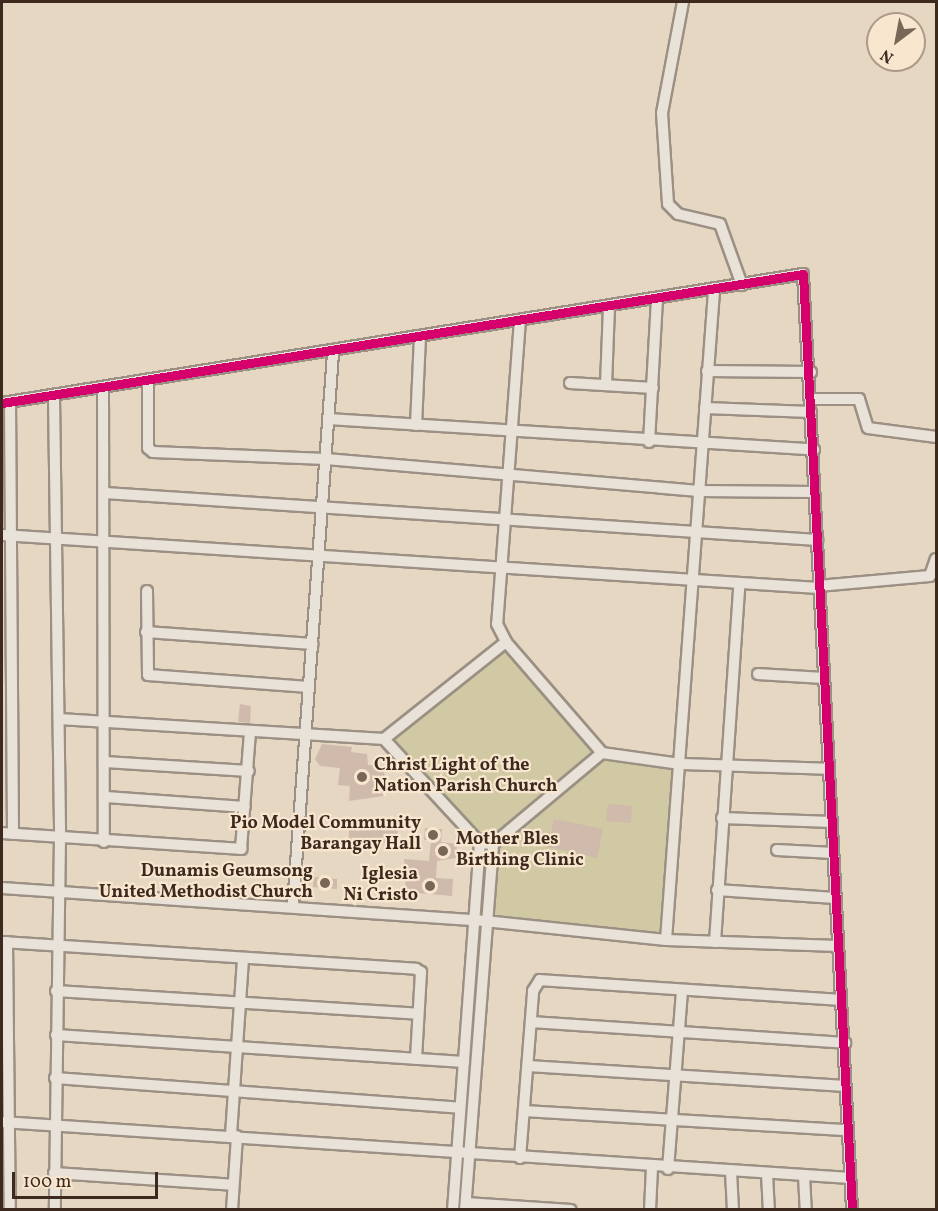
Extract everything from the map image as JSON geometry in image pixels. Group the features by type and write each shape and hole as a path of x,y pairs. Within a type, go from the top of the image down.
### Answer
{"street":[{"path":"683,2 662,112 668,204 678,214 720,224 742,285"},
{"path":"250,732 249,771 238,849 104,842 7,833 6,403 333,353 420,336 609,308 803,274 811,372 810,399 814,450 818,587 840,1000 845,1043 845,1086 852,1209"},
{"path":"666,940 696,582 695,534 714,291"},
{"path":"649,442 657,298"},
{"path":"606,385 609,308"},
{"path":"520,320 515,434 497,624 506,642 602,753 680,764 829,769"},
{"path":"416,425 420,336"},
{"path":"293,906 333,353"},
{"path":"707,371 811,372"},
{"path":"148,382 148,448 153,452 326,459 699,491 814,492"},
{"path":"570,383 653,388"},
{"path":"103,387 106,798 104,842"},
{"path":"54,397 60,838 56,1078 53,1124 55,1209"},
{"path":"810,399 859,399 868,428 936,437"},
{"path":"705,408 811,412"},
{"path":"328,419 702,446 814,450"},
{"path":"105,493 322,506 695,534 817,540"},
{"path":"5,535 104,538 503,570 739,585 818,587 930,576 936,559"},
{"path":"715,942 739,585"},
{"path":"147,591 146,632 150,675 309,687"},
{"path":"146,632 313,644"},
{"path":"58,719 104,719 304,736 384,739 506,642"},
{"path":"758,674 823,678"},
{"path":"384,739 480,843 480,921 466,1206 571,1209"},
{"path":"453,1209 464,1062 480,921 493,844 602,753"},
{"path":"105,762 249,771"},
{"path":"106,798 245,807"},
{"path":"722,818 832,822"},
{"path":"480,843 493,844"},
{"path":"777,850 833,853"},
{"path":"2,888 293,906 480,921 666,940 838,946"},
{"path":"717,890 836,898"},
{"path":"10,1209 5,1122 4,942 419,970 416,1059"},
{"path":"232,1209 234,1088 243,959"},
{"path":"520,1158 533,989 542,979 682,991 840,1000"},
{"path":"56,991 418,1014"},
{"path":"668,1169 682,991"},
{"path":"531,1022 845,1043"},
{"path":"56,1035 237,1045 464,1062"},
{"path":"528,1066 845,1086"},
{"path":"56,1078 234,1088 460,1108"},
{"path":"524,1110 673,1122 848,1130"},
{"path":"5,1122 234,1136 652,1168 850,1178"},
{"path":"650,1209 652,1168"},
{"path":"731,1172 733,1209"},
{"path":"54,1173 233,1185"},
{"path":"767,1174 769,1209"},
{"path":"804,1176 806,1209"}],"shaded area":[{"path":"506,642 602,753 680,764 666,940 485,922 493,844 480,843 384,739"}],"building":[{"path":"240,704 251,706 250,723 238,722"},
{"name":"Christ Light of the Nation Parish Church","path":"322,744 352,747 351,752 367,754 368,765 385,766 383,796 349,801 350,786 338,785 340,768 320,766 315,759"},
{"path":"608,804 632,806 631,823 606,821"},
{"path":"554,819 603,829 597,858 548,847"},
{"path":"350,820 398,826 397,842 348,846"},
{"path":"425,828 442,829 441,842 457,844 456,858 437,861 436,878 453,879 452,896 406,892 404,859 429,861 431,840 424,840"},
{"name":"Dunamis Geumsong United Methodist Church","path":"314,877 337,879 337,889 313,887"}],"cycle path":[{"path":"2,403 803,274 852,1210"}],"place":[{"name":"Christ Light of the Nation Parish Church","path":"362,777"},
{"name":"Pio Model Community Barangay Hall","path":"433,835"},
{"name":"Mother Bles Birthing Clinic","path":"443,851"},
{"name":"Dunamis Geumsong United Methodist Church","path":"325,883"},
{"name":"Iglesia Ni Cristo","path":"430,886"}]}
